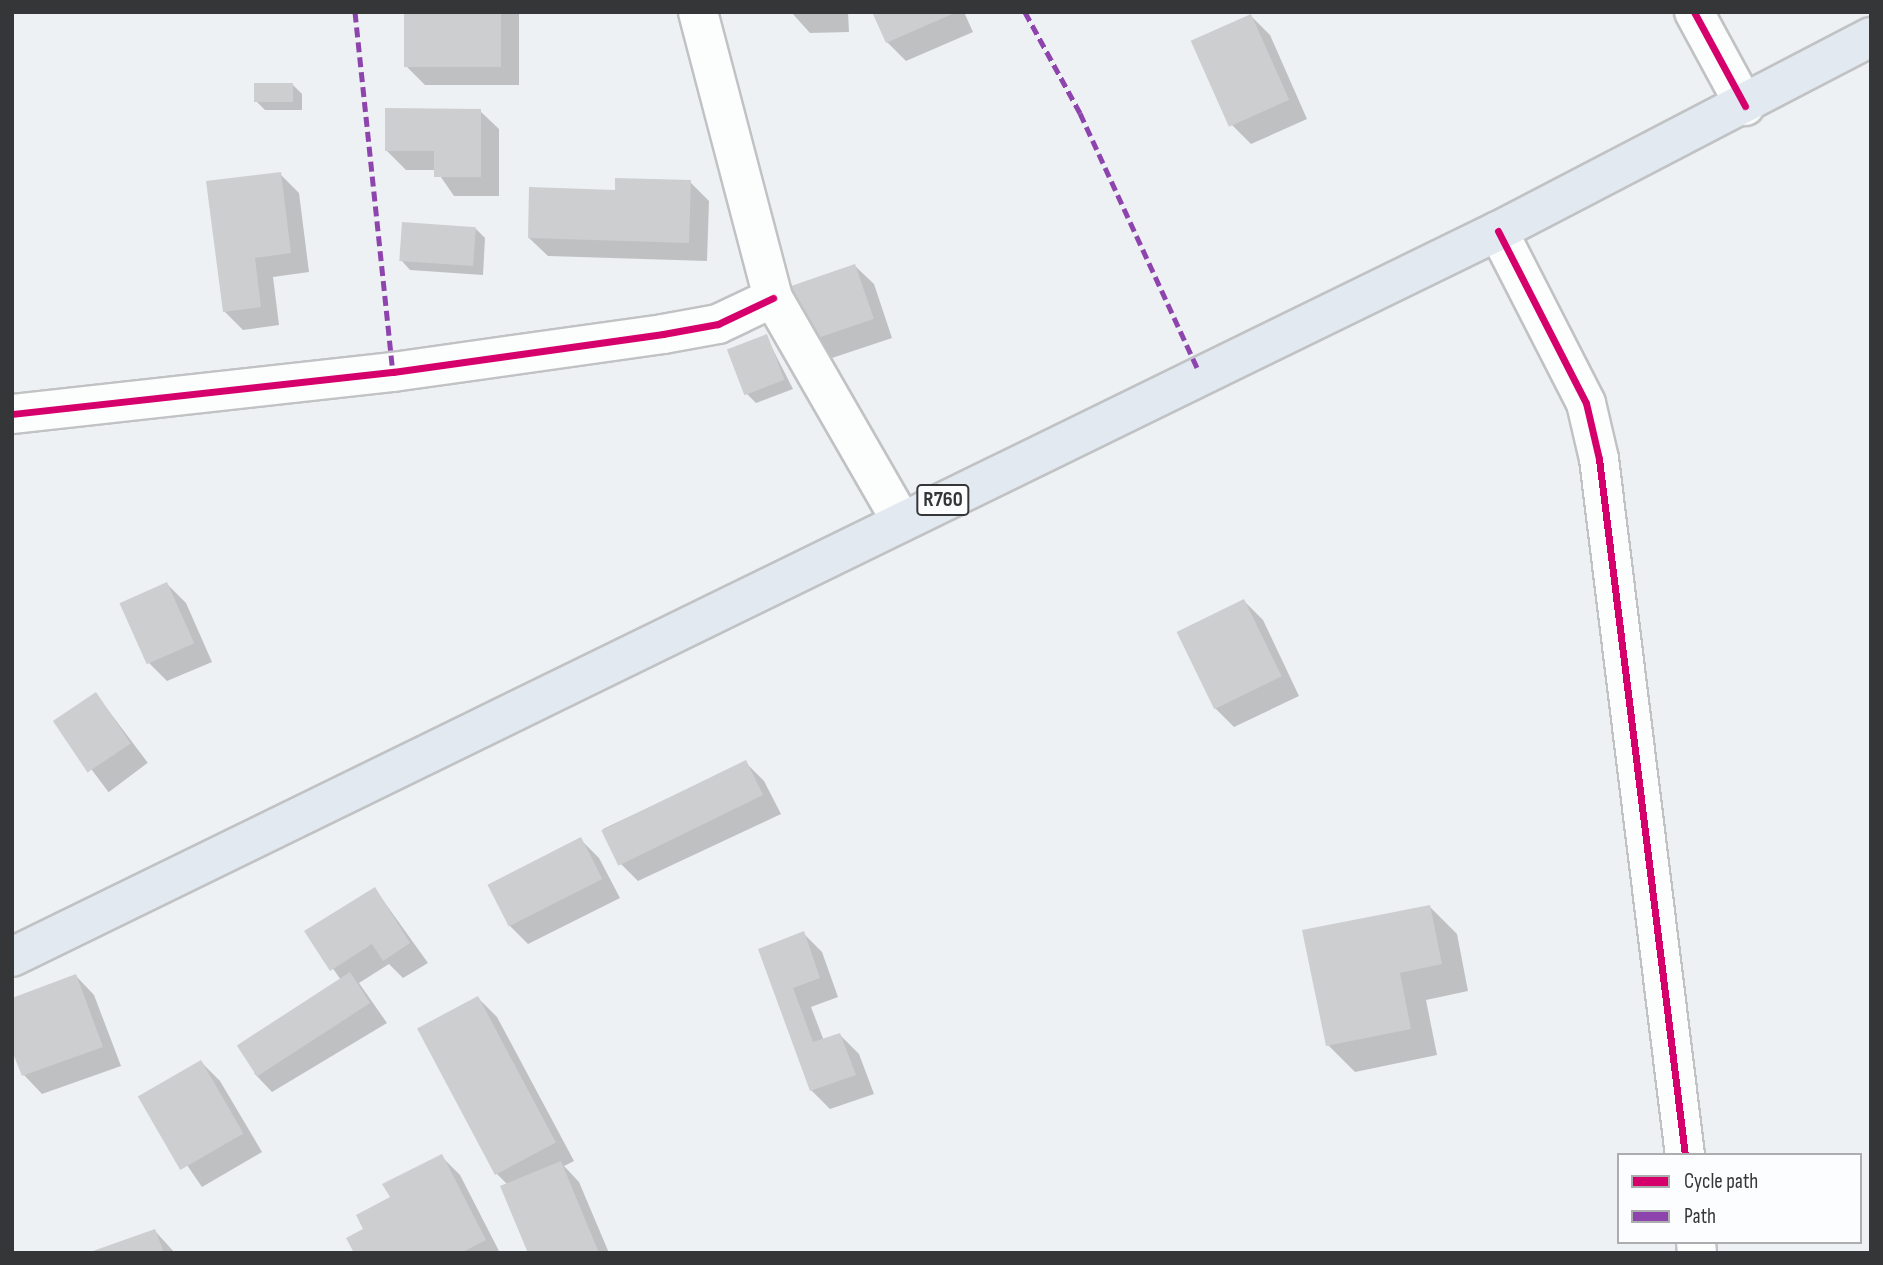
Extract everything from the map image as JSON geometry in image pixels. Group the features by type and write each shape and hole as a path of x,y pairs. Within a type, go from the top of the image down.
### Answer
{"main road":[{"name":"R760","path":"12,957 1498,231 1745,106 1871,37"}],"street":[{"path":"698,12 774,298 901,521"},
{"path":"1694,12 1745,106"},
{"path":"1498,231 1586,404 1599,459 1685,1153"},
{"path":"12,414 393,372 663,334 718,324 774,298"}],"building":[{"path":"404,12 501,12 501,67 404,67"},
{"path":"872,12 957,12 886,43"},
{"path":"1251,14 1289,100 1229,127 1191,41"},
{"path":"254,83 293,83 293,102 254,102"},
{"path":"385,108 481,109 481,177 434,177 434,151 385,151"},
{"path":"281,172 291,253 255,258 261,307 223,312 206,181"},
{"path":"615,178 691,180 689,243 528,238 529,187 615,190"},
{"path":"402,222 476,227 473,266 399,261"},
{"path":"855,264 874,319 802,344 783,289"},
{"path":"767,334 785,380 744,395 727,349"},
{"path":"167,582 194,643 147,664 119,603"},
{"path":"1244,599 1282,676 1214,709 1177,632"},
{"path":"96,692 131,743 88,772 53,721"},
{"path":"746,760 763,795 618,866 601,831"},
{"path":"581,837 602,879 509,927 487,885"},
{"path":"375,887 410,943 383,961 372,944 330,971 304,931"},
{"path":"1430,905 1442,964 1400,973 1411,1029 1326,1046 1302,930"},
{"path":"804,931 820,978 793,988 813,1042 840,1033 856,1075 810,1091 758,949"},
{"path":"350,972 370,1003 257,1077 237,1046"},
{"path":"76,974 103,1047 22,1076 12,1051 12,998"},
{"path":"478,996 556,1143 495,1175 417,1028"},
{"path":"201,1060 244,1134 180,1170 138,1096"},
{"path":"442,1154 486,1240 461,1253 354,1253 346,1238 363,1229 356,1215 390,1197 382,1184"},
{"path":"561,1161 599,1253 528,1253 500,1186"},
{"path":"155,1229 164,1253 90,1253 90,1252"}],"marked path":[{"path":"355,12 393,372"},
{"path":"1025,12 1080,113 1199,372"}],"cycle path":[{"path":"1694,12 1745,106"},
{"path":"1498,231 1586,403 1599,459 1685,1153"},
{"path":"12,414 393,372 663,334 718,324 773,298"}]}
